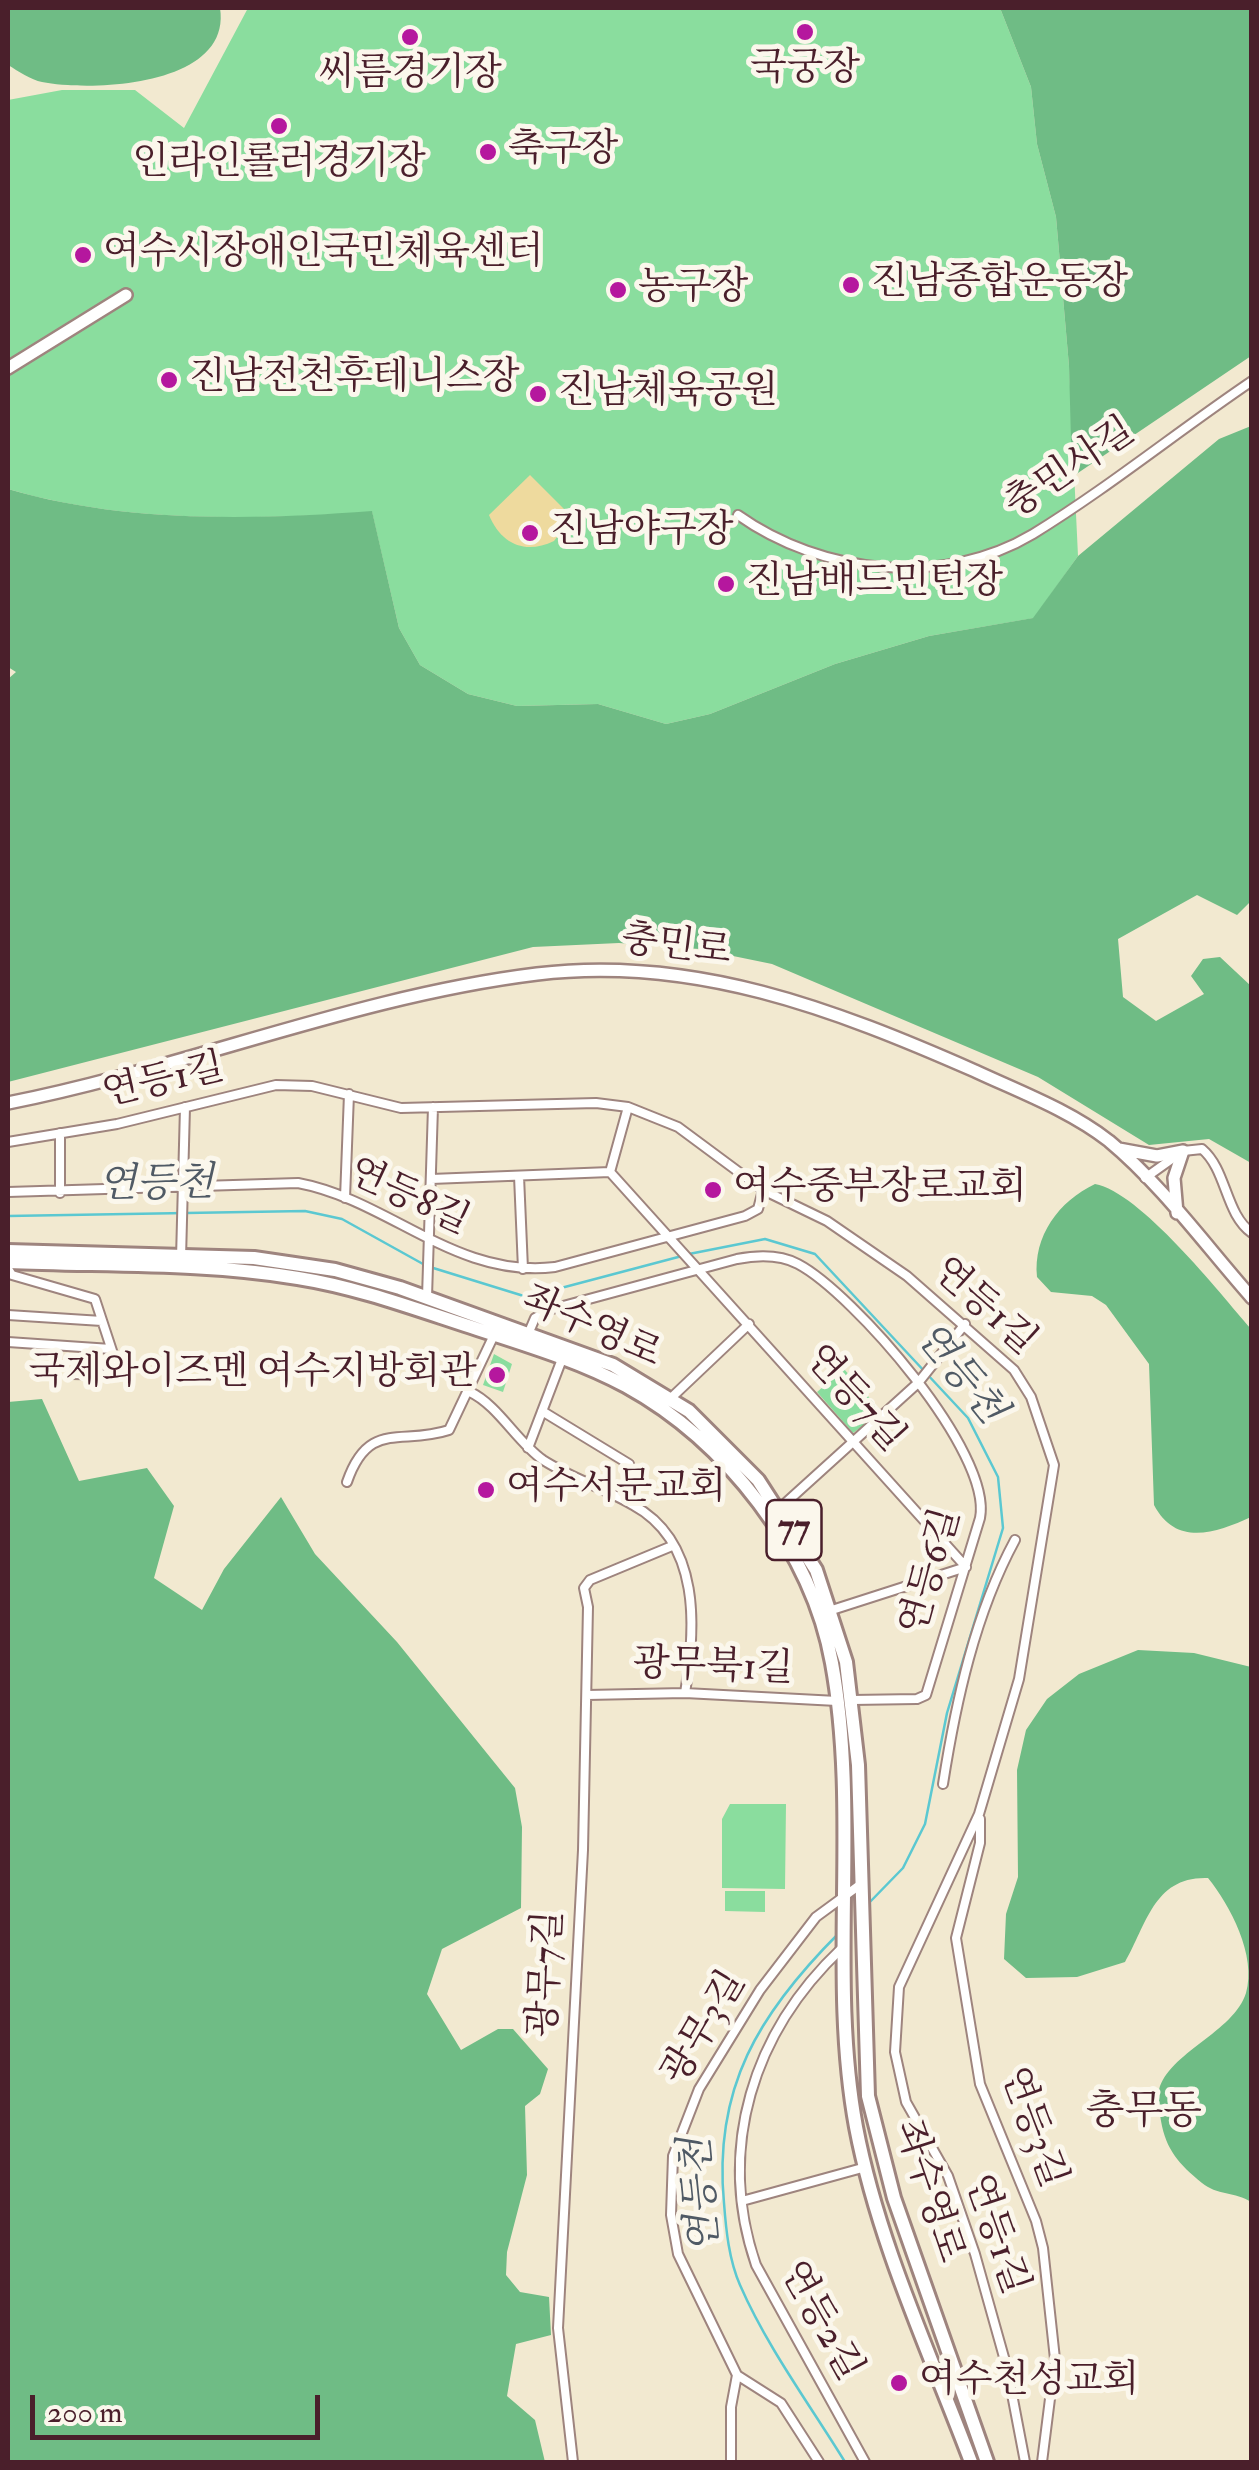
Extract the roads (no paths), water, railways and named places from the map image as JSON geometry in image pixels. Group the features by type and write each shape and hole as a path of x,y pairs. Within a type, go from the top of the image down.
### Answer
{"main road":[{"name":"좌수영로","path":"8,1251 181,1262 254,1272 336,1286 494,1335 535,1339 562,1359 626,1386 658,1407 706,1446 750,1494 809,1588 827,1640 837,1701 852,2097 866,2167 928,2350 972,2462"},
{"name":"좌수영로","path":"8,1266 301,1264 427,1293 535,1339 614,1365 671,1398 736,1456 780,1508 816,1570 832,1610 852,1700 868,2096 888,2180 987,2462"},
{"path":"852,2097 868,2096"},
{"path":"928,2350 945,2344"}],"street":[{"path":"8,368 126,295"},
{"name":"충민사길","path":"738,515 798,549 869,566 912,568 991,552 1032,534 1252,381"},
{"name":"충민로","path":"8,1102 480,984 538,974 629,968 724,982 806,1004 1038,1100 1117,1148 1252,1298"},
{"name":"연등1길","path":"8,1142 185,1108 276,1085 312,1086 390,1106 596,1103 628,1107 678,1127 764,1190 827,1221 908,1276 965,1324 1024,1383 1054,1461 1019,1679 980,1814 902,1976 896,1999 895,2052 906,2102 948,2176 975,2254 1007,2368 1025,2462"},
{"path":"345,1198 348,1094"},
{"path":"427,1293 433,1107"},
{"path":"610,1172 628,1107"},
{"path":"181,1262 185,1108"},
{"path":"60,1133 60,1193"},
{"path":"1117,1148 1157,1156 1197,1148 1208,1154 1240,1222 1252,1233"},
{"path":"1144,1178 1183,1151"},
{"path":"1177,1213 1174,1174 1183,1151"},
{"path":"431,1179 610,1172"},
{"path":"610,1172 668,1236"},
{"path":"519,1176 523,1269"},
{"name":"연등8길","path":"8,1192 60,1193 280,1181 309,1185 345,1198 429,1242 482,1261 523,1269 555,1267 750,1214 760,1206 764,1190"},
{"name":"연등7길","path":"668,1236 966,1567"},
{"name":"연등6길","path":"535,1339 535,1318 552,1308 758,1256 800,1265 838,1295 918,1384 955,1430 980,1486 982,1510 926,1694 917,1700 852,1700"},
{"path":"8,1266 12,1275 92,1296 120,1375 72,1374"},
{"path":"8,1315 102,1321"},
{"path":"671,1398 748,1324"},
{"path":"780,1508 918,1384 965,1324"},
{"path":"347,1482 359,1453 374,1442 449,1430 494,1335"},
{"path":"8,1342 111,1349"},
{"path":"528,1448 562,1359"},
{"path":"470,1392 528,1448 563,1471 635,1505 672,1546 687,1581 694,1624 685,1693"},
{"path":"542,1411 629,1464"},
{"name":"연등6길","path":"943,1784 954,1715 967,1669 995,1580 1015,1540"},
{"name":"광무7길","path":"573,2462 558,2328 588,1696 585,1584 672,1546"},
{"path":"832,1610 966,1567"},
{"name":"광무북1길","path":"588,1696 685,1693 837,1701"},
{"name":"연등3길","path":"980,1814 980,1842 956,1925 957,1948 980,2084 1036,2220 1043,2248 1055,2358 1042,2462"},
{"name":"광무3길","path":"737,2375 678,2254 671,2214 673,2156 699,2089 760,1990 805,1929 861,1884"},
{"name":"연등2길","path":"846,1945 804,1993 753,2080 739,2141 742,2201 756,2265 866,2462"},
{"path":"742,2201 866,2167"},
{"path":"731,2462 731,2407 737,2375 787,2409 819,2462"}],"waterway":[{"name":"연등천","path":"8,1216 305,1211 342,1219 423,1264"},
{"name":"연등천","path":"689,1254 765,1239 815,1254 968,1418 998,1477 1003,1528 947,1713 925,1824 903,1868 866,1906"},
{"name":"연등천","path":"430,1267 527,1297 682,1256"},
{"name":"연등천","path":"839,1933 786,1993 747,2055 734,2088 723,2162 727,2234 740,2285 776,2353 845,2462"}],"place":[{"name":"국궁장","path":"805,32"},
{"name":"씨름경기장","path":"410,37"},
{"name":"인라인롤러경기장","path":"279,126"},
{"name":"축구장","path":"488,152"},
{"name":"여수시장애인국민체육센터","path":"83,255"},
{"name":"진남종합운동장","path":"851,285"},
{"name":"농구장","path":"618,290"},
{"name":"진남전천후테니스장","path":"169,380"},
{"name":"진남체육공원","path":"538,394"},
{"name":"진남야구장","path":"530,533"},
{"name":"진남배드민턴장","path":"726,584"},
{"name":"여수중부장로교회","path":"713,1190"},
{"name":"국제와이즈멘 여수지방회관","path":"497,1375"},
{"name":"여수서문교회","path":"486,1490"},
{"name":"여수천성교회","path":"899,2383"}],"district":[{"name":"충무동","path":"1144,2114"}]}
